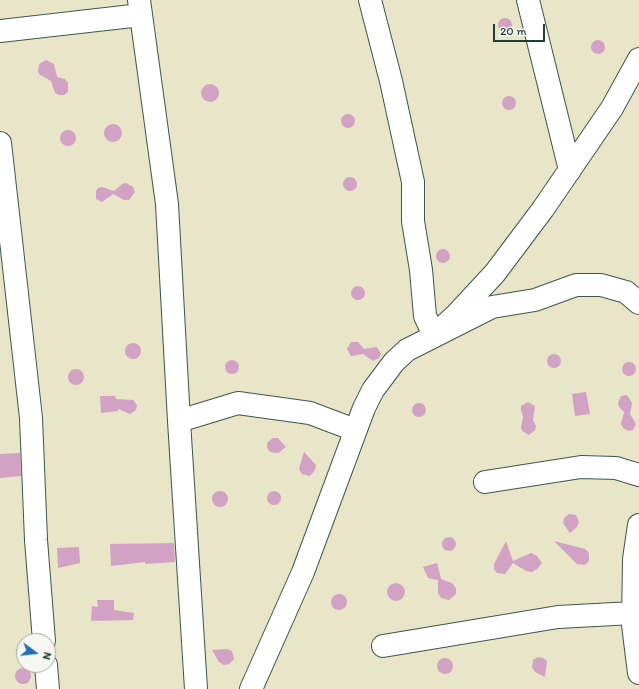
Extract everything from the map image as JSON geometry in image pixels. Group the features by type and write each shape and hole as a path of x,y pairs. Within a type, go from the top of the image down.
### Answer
{"street":[{"path":"370,0 391,81 413,182 413,221 421,270 425,316 434,336"},
{"path":"528,0 570,170"},
{"path":"0,31 140,8 167,204 196,689"},
{"path":"434,336 495,273 570,170 612,108 639,59"},
{"path":"0,143 31,418 36,540 43,633"},
{"path":"495,273 495,289 506,300 535,300"},
{"path":"251,689 304,572 355,430 373,390 383,375 407,350 492,307 535,300 576,285 601,285 626,292 639,304"},
{"path":"179,421 238,403 310,413 355,430"},
{"path":"485,482 581,467 616,468 639,475"},
{"path":"639,525 632,625 639,673"},
{"path":"383,646 558,617 633,613"},
{"path":"47,673 48,689"}],"building":[{"path":"502,18 508,18 512,22 512,28 508,32 502,32 498,28 498,22"},
{"path":"595,40 601,40 605,44 605,50 601,54 595,54 591,50 591,44"},
{"path":"46,60 54,64 57,77 65,79 68,83 68,92 64,95 55,93 51,81 40,75 38,72 39,64"},
{"path":"210,84 216,87 219,93 216,99 210,102 204,99 201,93 204,87"},
{"path":"506,96 512,96 516,100 516,106 512,110 506,110 502,106 502,100"},
{"path":"345,114 351,114 355,118 355,124 351,128 345,128 341,124 341,118"},
{"path":"113,124 119,127 122,133 119,139 113,142 107,139 104,133 107,127"},
{"path":"65,130 71,130 76,135 74,144 71,146 65,146 60,141 60,135"},
{"path":"347,177 353,177 357,181 357,187 353,191 347,191 343,187 343,181"},
{"path":"126,183 133,187 135,192 129,200 124,200 113,194 102,202 96,199 96,191 98,188 102,187 114,191 122,184"},
{"path":"440,249 446,249 450,253 450,259 446,263 440,263 436,259 436,253"},
{"path":"355,286 361,286 365,290 365,296 361,300 355,300 351,296 351,290"},
{"path":"351,342 358,342 364,349 377,347 381,354 379,358 373,361 363,354 351,356 347,349"},
{"path":"133,343 139,345 141,351 139,357 133,359 127,357 125,351 127,345"},
{"path":"551,354 557,354 561,358 561,364 557,368 551,368 547,364 547,358"},
{"path":"229,360 235,360 239,364 239,370 235,374 229,374 225,370 225,364"},
{"path":"626,362 632,362 636,366 636,372 632,376 626,376 622,372 622,366"},
{"path":"76,369 82,371 84,377 82,383 76,385 70,383 68,377 70,371"},
{"path":"586,392 590,414 575,416 572,394"},
{"path":"627,395 632,403 630,414 636,424 633,430 629,431 623,428 621,424 624,412 619,407 618,403 621,396"},
{"path":"100,396 115,396 116,399 133,400 137,405 136,410 130,414 118,409 118,411 101,413"},
{"path":"528,402 535,406 533,420 536,426 535,430 529,435 522,431 521,427 523,417 521,406"},
{"path":"416,403 422,403 426,407 426,413 422,417 416,417 412,413 412,407"},
{"path":"273,438 278,438 286,447 278,453 270,452 267,448 267,443"},
{"path":"304,452 316,465 315,470 310,476 302,474 299,469"},
{"path":"20,453 21,476 0,478 0,454"},
{"path":"217,491 223,491 228,496 226,505 223,507 217,507 212,502 212,496"},
{"path":"274,491 279,493 281,498 279,503 274,505 269,503 267,498 269,493"},
{"path":"569,514 576,515 579,522 577,527 570,533 563,523 564,518"},
{"path":"446,537 452,537 456,541 456,547 452,551 446,551 442,547 442,541"},
{"path":"506,541 513,561 531,553 537,556 542,563 532,572 526,571 513,563 505,574 497,573 494,569 494,564"},
{"path":"554,541 585,549 589,553 589,561 585,565 577,564"},
{"path":"174,543 175,562 145,564 145,562 111,566 110,544"},
{"path":"79,547 80,563 58,568 57,548"},
{"path":"437,563 441,579 452,583 456,588 456,594 449,600 441,598 438,593 438,580 428,578 423,567"},
{"path":"396,583 402,586 405,592 402,598 396,601 390,598 387,592 390,586"},
{"path":"339,594 345,596 347,602 345,608 339,610 333,608 331,602 333,596"},
{"path":"97,600 114,600 114,610 134,613 133,620 91,621 92,606 98,607"},
{"path":"227,649 232,651 234,659 229,664 224,665 219,662 212,650"},
{"path":"538,657 547,661 545,677 535,672 532,667 533,660"},
{"path":"442,658 448,658 453,663 451,672 448,674 442,674 437,669 437,663"},
{"path":"16,673 30,673 31,676 29,682 23,684 17,682 15,676"}]}
